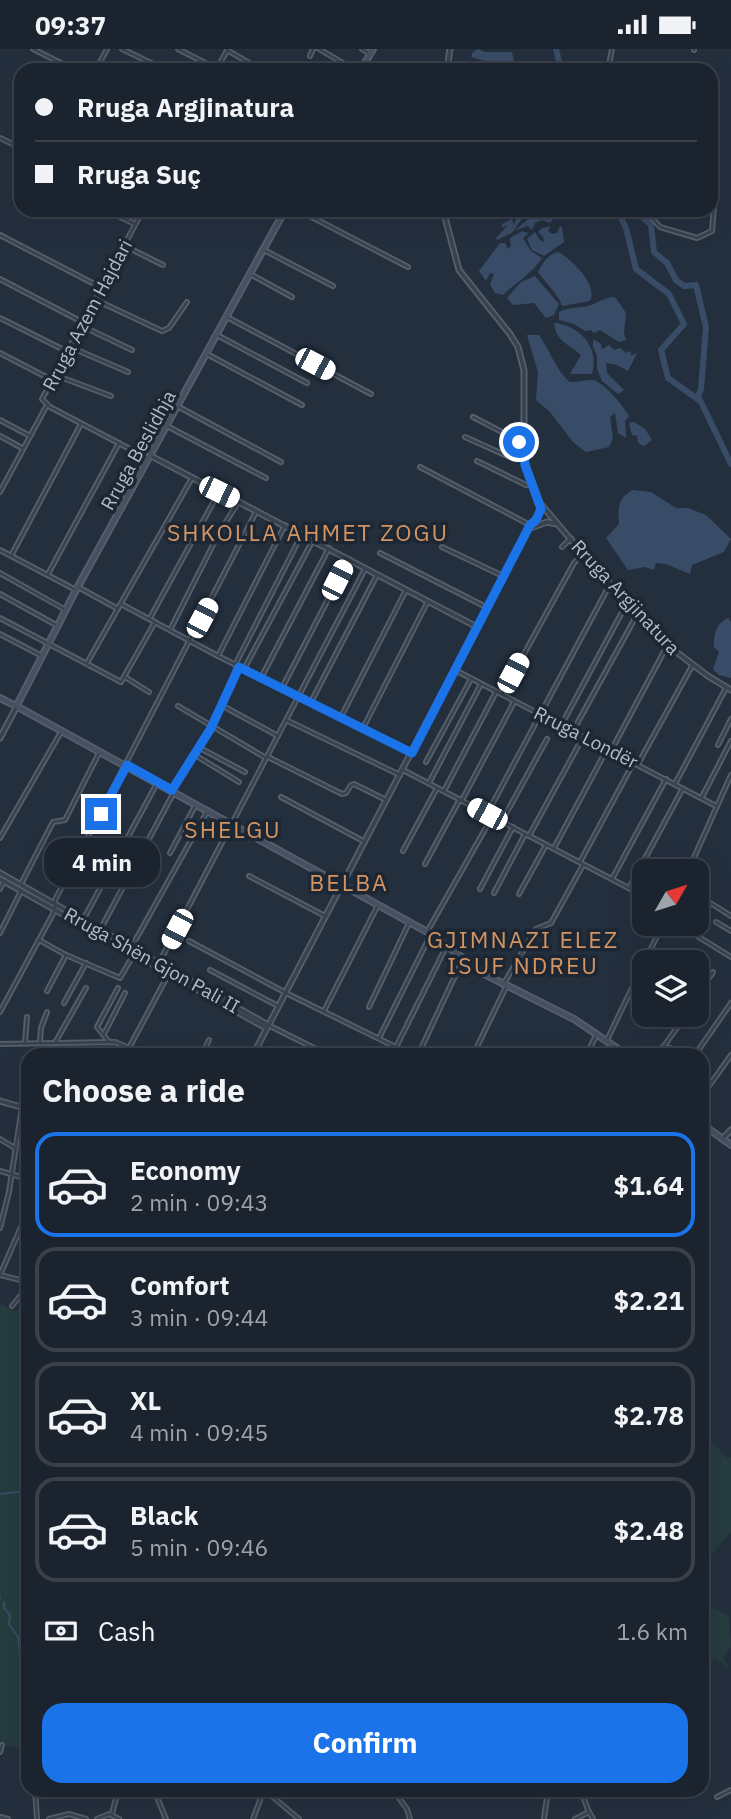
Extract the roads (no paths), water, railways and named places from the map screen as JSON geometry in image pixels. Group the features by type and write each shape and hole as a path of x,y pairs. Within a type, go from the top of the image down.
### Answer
{"main road":[{"name":"Rruga Beslidhja","path":"17,706 77,589 281,217"},
{"path":"0,698 100,750 429,933 505,986 562,1013 618,1048"},
{"path":"709,1129 731,1145"}],"street":[{"path":"33,49 61,63"},
{"path":"122,49 151,63"},
{"path":"178,49 204,63"},
{"path":"227,49 250,63"},
{"path":"310,56 313,49"},
{"path":"319,49 343,63"},
{"path":"362,49 371,52"},
{"path":"120,217 135,224"},
{"name":"Rruga Azem Hajdari","path":"0,492 47,405 42,397 139,217"},
{"path":"312,217 408,267"},
{"path":"445,217 459,269 518,347 524,370 524,459 540,503 538,520 559,525"},
{"path":"651,217 660,227 697,238 712,231 713,217"},
{"path":"0,235 102,288"},
{"path":"124,245 163,265"},
{"path":"263,250 333,286"},
{"path":"250,274 292,297"},
{"path":"0,279 132,350"},
{"path":"96,300 162,331 169,328 187,302"},
{"path":"227,317 371,394"},
{"path":"0,318 68,352"},
{"path":"217,335 307,383"},
{"path":"71,347 128,372"},
{"path":"0,353 52,380"},
{"path":"206,354 302,405"},
{"path":"55,375 111,396"},
{"path":"47,405 239,501 477,627"},
{"path":"178,407 281,462"},
{"path":"473,417 523,444"},
{"path":"0,420 30,436"},
{"path":"11,556 81,424"},
{"path":"167,426 266,478"},
{"path":"0,436 23,449"},
{"path":"465,437 514,459 524,459"},
{"path":"48,575 119,443"},
{"path":"477,461 526,485 532,485"},
{"path":"256,1048 529,527 543,511 549,513 550,517 545,522 529,527 419,467"},
{"path":"87,663 192,478"},
{"path":"149,618 219,492"},
{"path":"170,629 219,533 239,501"},
{"name":"Rruga Argjinatura","path":"540,503 610,584 668,644 692,664 729,688"},
{"path":"0,1012 55,910 54,904 257,511"},
{"path":"218,656 285,525"},
{"path":"235,665 302,534"},
{"path":"562,547 571,538"},
{"path":"244,669 313,540"},
{"path":"442,547 503,576"},
{"path":"261,678 329,548"},
{"path":"0,550 118,609"},
{"path":"502,694 574,563 583,552"},
{"path":"380,553 487,608"},
{"path":"282,688 349,559"},
{"path":"159,963 366,568"},
{"path":"0,573 66,610"},
{"path":"311,702 377,574"},
{"path":"487,814 610,584"},
{"path":"341,717 406,590"},
{"path":"0,594 58,626"},
{"path":"363,728 428,601"},
{"path":"561,725 628,601"},
{"path":"121,604 235,665 412,753"},
{"path":"573,731 639,611"},
{"path":"0,618 121,683 155,621"},
{"path":"0,634 42,656"},
{"path":"553,848 668,644"},
{"path":"638,764 692,664"},
{"path":"100,930 173,791 212,726 239,667"},
{"name":"Rruga Londër","path":"455,670 716,806"},
{"path":"125,677 149,692"},
{"path":"426,762 471,678"},
{"path":"429,783 481,683"},
{"path":"675,784 729,688"},
{"path":"444,791 497,691"},
{"path":"425,864 514,702"},
{"path":"221,705 278,736"},
{"name":"Rruga Beslidhja","path":"0,738 17,706"},
{"path":"178,706 267,757 342,794 354,784 387,801"},
{"path":"718,745 731,719"},
{"path":"286,720 400,776"},
{"path":"0,838 62,730"},
{"path":"494,893 584,737"},
{"path":"502,821 547,739"},
{"path":"701,798 731,741"},
{"path":"198,747 245,772"},
{"path":"20,885 53,822 65,820 100,750"},
{"path":"194,754 239,782"},
{"path":"476,1048 505,986 536,929 551,923 634,762"},
{"path":"403,770 632,890"},
{"path":"693,859 731,775"},
{"path":"612,879 666,779"},
{"path":"83,920 158,782"},
{"path":"403,851 437,788"},
{"path":"629,888 683,788"},
{"path":"281,797 365,842"},
{"path":"170,853 196,804"},
{"path":"131,948 208,810"},
{"path":"379,1039 429,933 492,816"},
{"path":"480,889 513,827"},
{"path":"519,894 546,845"},
{"name":"Rruga Shën Gjon Pali II","path":"0,873 267,1027"},
{"path":"249,876 325,916"},
{"path":"0,890 2,880"},
{"name":"Rruga Shën Gjon Pali II","path":"2,880 267,1027"},
{"path":"0,933 22,891"},
{"path":"709,902 731,916"},
{"path":"324,1011 378,905"},
{"path":"716,922 731,931"},
{"path":"369,1007 409,923"},
{"path":"697,936 731,957"},
{"path":"39,940 66,955 120,978 134,954"},
{"path":"189,941 396,1047 447,946"},
{"path":"47,991 66,955"},
{"path":"421,1048 463,959"},
{"path":"64,1003 86,963"},
{"path":"210,970 278,1006"},
{"path":"709,978 713,972"},
{"path":"0,1044 119,1042 130,1048 169,973"},
{"path":"56,1041 86,988"},
{"path":"109,1042 98,1029 98,1024 118,988"},
{"path":"607,1040 632,988"},
{"path":"104,1034 125,993"},
{"path":"700,1048 731,1003"},
{"path":"40,1042 41,1028 47,1012"},
{"path":"25,1043 27,1017"},
{"path":"267,1027 313,1048"},
{"path":"670,1048 663,1047 677,1027"},
{"path":"590,1048 597,1034"},
{"path":"205,1048 209,1040"},
{"path":"709,1086 731,1055"},
{"path":"0,1101 21,1107"},
{"path":"0,1228 21,1113"},
{"path":"722,1139 731,1130"},
{"path":"0,1139 15,1148"},
{"path":"0,1171 21,1177"},
{"path":"21,1227 0,1275 21,1281"},
{"path":"12,1306 21,1292"},
{"path":"0,1752 2,1745"},
{"path":"717,1797 731,1790"},
{"path":"35,1797 37,1819"},
{"path":"112,1814 116,1797"},
{"path":"157,1797 166,1819"},
{"path":"253,1819 263,1797"},
{"path":"275,1797 299,1819"},
{"path":"398,1797 410,1819"},
{"path":"544,1819 547,1797"},
{"path":"584,1797 593,1819"},
{"path":"575,1819 589,1812"},
{"path":"49,1819 69,1814 86,1819"},
{"path":"97,1819 112,1814"},
{"path":"112,1814 119,1819"},
{"path":"0,1817 8,1819"}],"water":[{"path":"478,49 485,52 512,52 514,63 472,63 470,61 488,62 471,57"},
{"path":"512,217 523,217 512,233 497,240 508,225 502,228 502,224 512,219 514,225 516,219"},
{"path":"531,217 554,218 550,223 542,220 535,223 532,230 528,226 514,231"},
{"path":"551,226 548,231 552,234 562,227 564,242 544,256 532,250 527,239 535,232 544,242 538,232"},
{"path":"522,231 529,233 523,238 531,251 542,258 503,295 495,293 490,284 494,274 490,273 486,281 479,271 500,243 505,243 508,249 511,246 510,238"},
{"path":"558,252 570,260 587,280 590,301 562,306 538,272 548,257"},
{"path":"535,276 559,304 554,315 546,318 534,303 513,305 507,298 521,282"},
{"path":"615,297 626,313 626,340 619,342 600,330 594,333 591,330 585,331 574,324 559,320 559,312 562,310"},
{"path":"554,323 572,328 586,339 593,355 592,374 570,374 581,355 560,339"},
{"path":"527,335 539,335 570,382 593,380 613,395 629,416 625,421 626,438 618,433 615,413 610,417 613,438 609,447 586,452 573,442 550,412 536,400 538,372"},
{"path":"593,339 601,344 602,349 609,345 614,350 620,348 626,353 631,351 631,356 637,353 628,371 606,363 607,373 624,390 618,394 602,381 597,369"},
{"path":"634,422 645,429 652,440 644,446 638,443 637,436 632,435 629,423"},
{"path":"632,490 651,492 676,508 688,508 706,515 731,539 724,552 692,565 690,574 666,564 656,563 654,570 645,567 628,570 606,538 619,524 620,504"},
{"path":"728,618 731,622 731,678 719,675 713,669 719,652 714,647 716,630 720,623"}],"waterway":[{"path":"556,49 559,63"},
{"path":"620,217 626,228 636,269 669,294 684,324 661,350 668,378 699,400"},
{"path":"642,217 651,225 654,252 667,263 676,280 684,286 696,285 706,327 701,389 698,396 731,464"},
{"path":"0,1494 21,1492"},
{"path":"4,1602 4,1608 10,1615 9,1624 18,1637 21,1666"}],"district":[{"name":"SHKOLLA AHMET ZOGU","path":"308,532"},
{"name":"SHELGU","path":"233,829"},
{"name":"BELBA","path":"349,882"},
{"name":"GJIMNAZI ELEZ ISUF NDREU","path":"523,952"}]}
